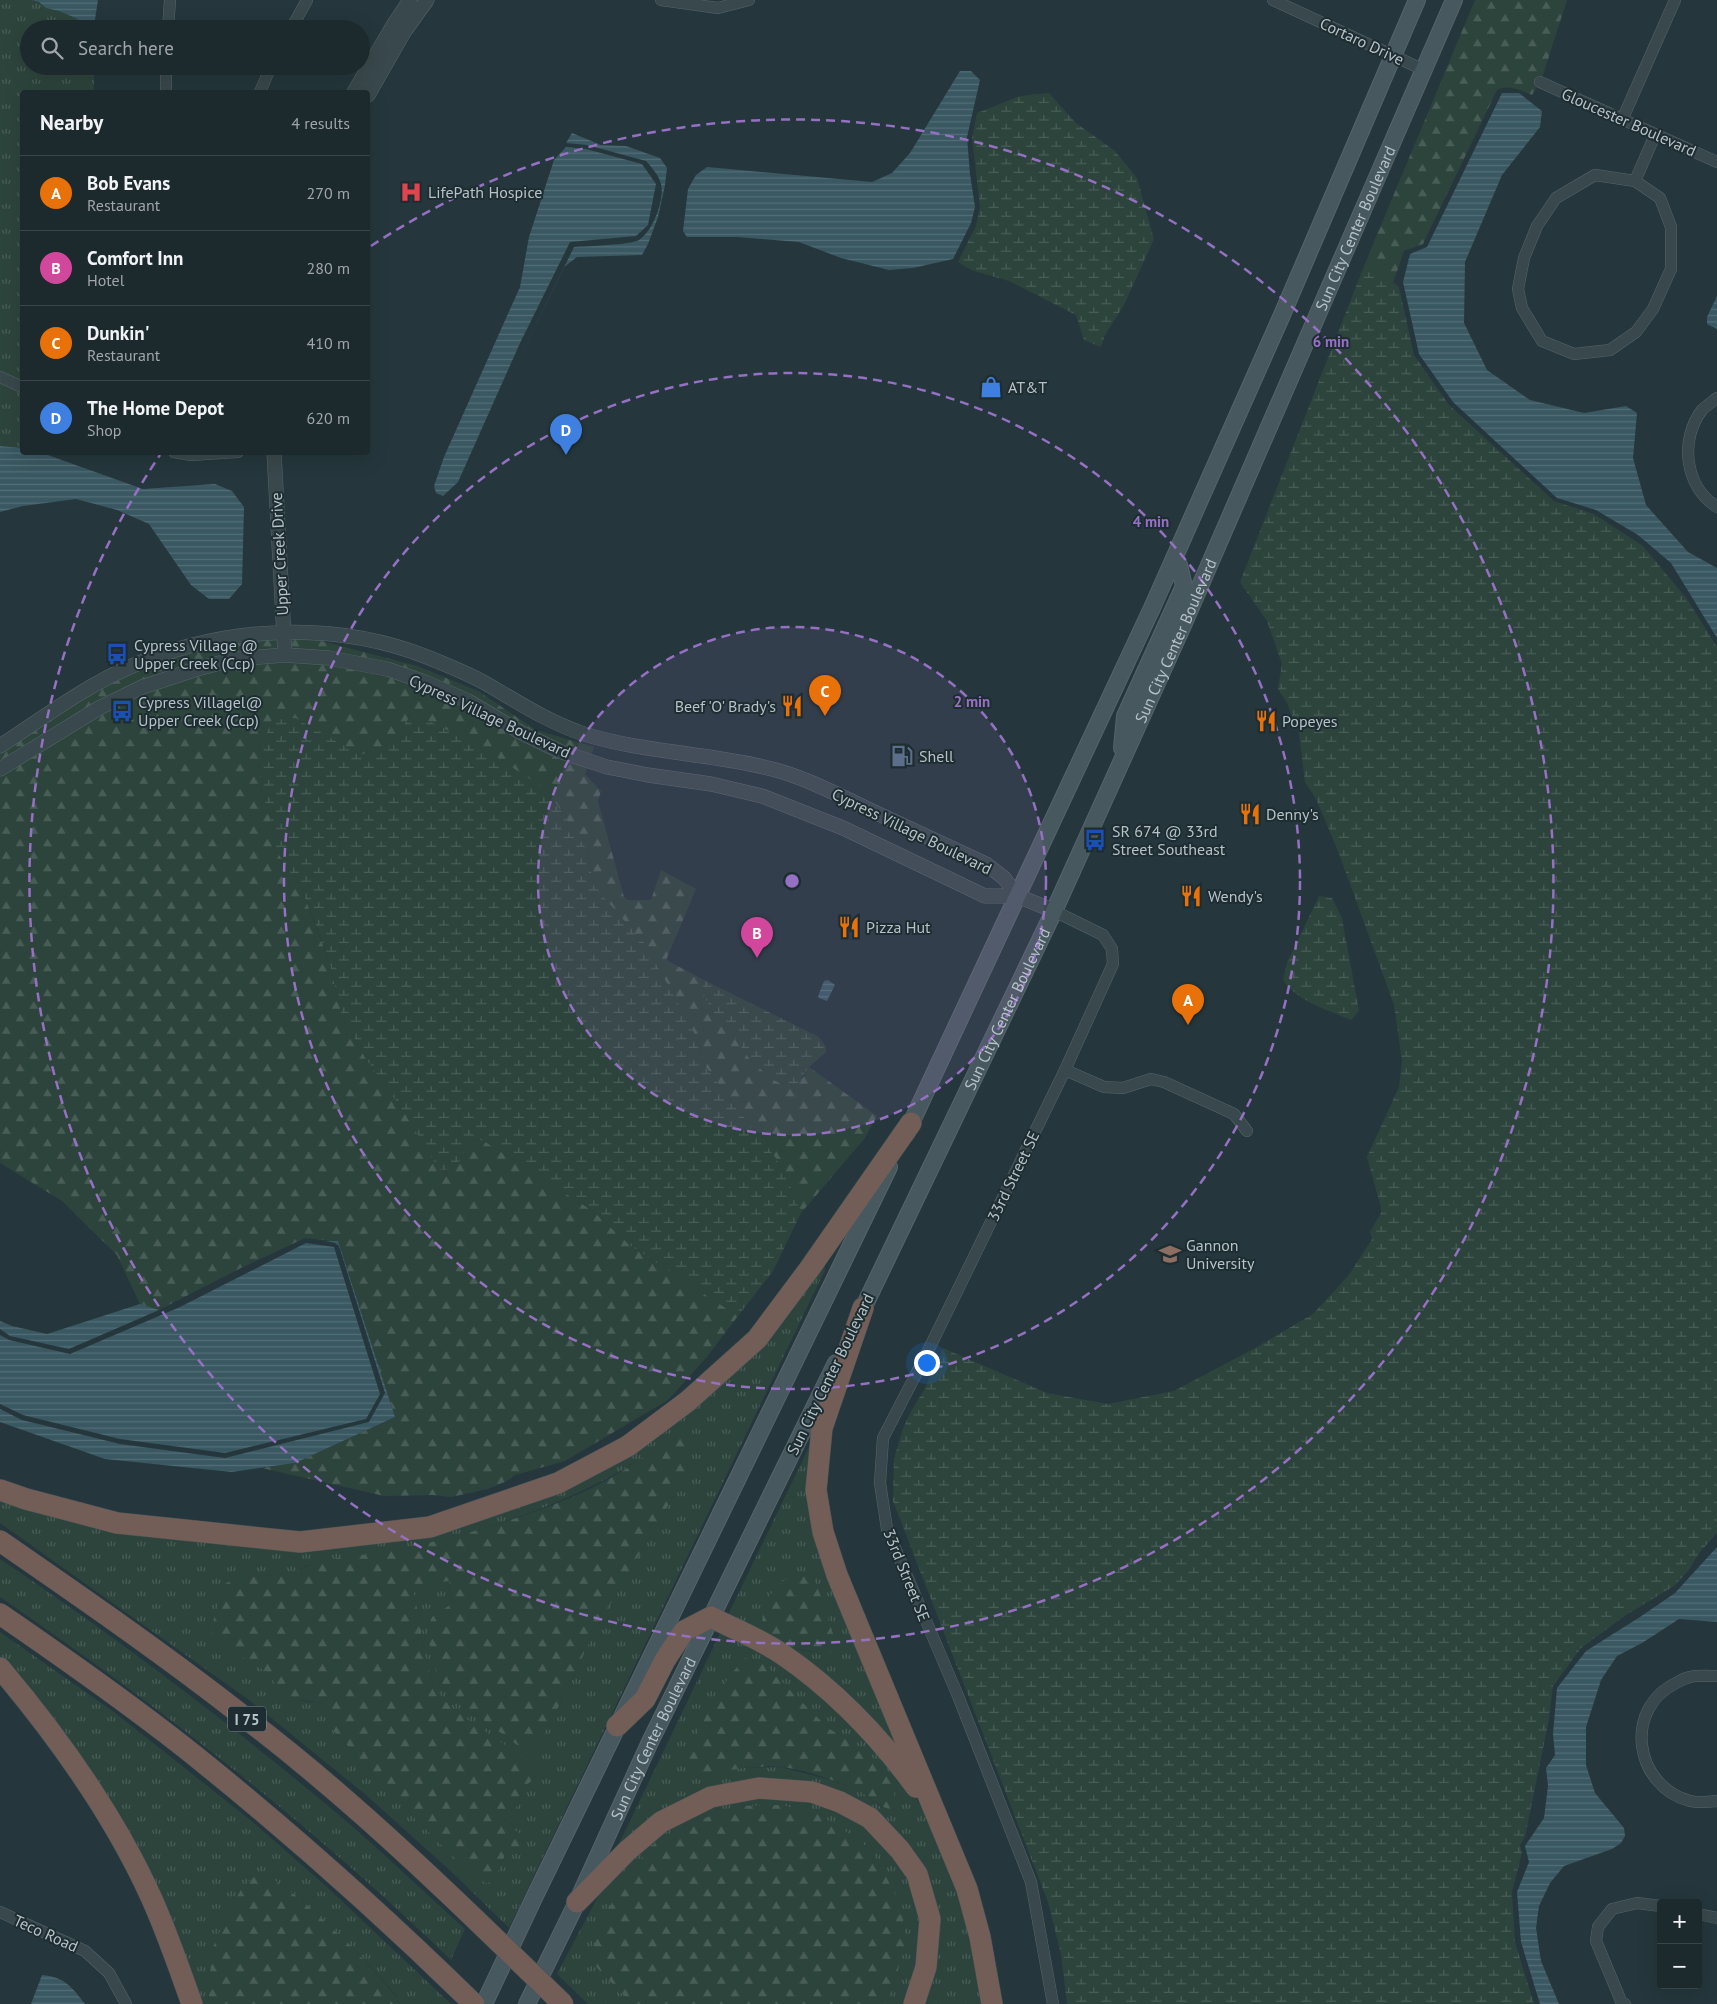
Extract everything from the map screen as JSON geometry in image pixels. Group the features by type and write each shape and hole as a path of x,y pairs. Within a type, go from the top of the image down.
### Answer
{"highway":[{"path":"0,1490 26,1499 117,1523 300,1542 430,1526 558,1483 628,1446 688,1401 757,1339 810,1268 911,1123"},
{"path":"863,1308 822,1428 816,1490 822,1532 837,1576 967,1890 980,1937 992,2004"},
{"name":"I 75","path":"0,1542 108,1616 249,1720 394,1841 563,2004"},
{"path":"0,1614 70,1662 204,1763 323,1862 474,2004"},
{"path":"617,1726 645,1699 665,1660 684,1631 711,1617 780,1653 852,1710 892,1755 936,1816"},
{"path":"0,1668 62,1745 110,1818 150,1895 166,1931 192,2004"},
{"path":"577,1902 627,1851 661,1822 711,1798 759,1788 812,1792 840,1802 870,1818 900,1850 917,1874 930,1919 926,1967 914,2004"}],"main road":[{"name":"Sun City Center Boulevard","path":"484,2004 617,1726 911,1123 1018,896 1174,559 1282,315 1417,0"},
{"name":"Sun City Center Boulevard","path":"527,2004 577,1902 650,1742 863,1308 1054,911 1224,534 1454,0"},
{"path":"1121,763 1125,716 1184,586 1179,565 1174,559"}],"street":[{"path":"169,20 170,0"},
{"path":"296,20 307,0"},
{"path":"370,65 410,0"},
{"path":"370,92 404,32 427,0"},
{"path":"661,0 718,8 750,0"},
{"name":"Cortaro Drive","path":"1273,0 1424,70"},
{"path":"1622,120 1675,0"},
{"path":"166,75 166,90"},
{"path":"261,90 267,75"},
{"path":"355,90 364,75"},
{"name":"Gloucester Boulevard","path":"1540,82 1717,162"},
{"path":"1635,181 1655,135"},
{"path":"1595,175 1635,181 1660,198 1671,226 1671,269 1653,309 1636,332 1610,350 1574,354 1542,341 1522,308 1518,289 1524,258 1537,226 1556,198 1595,175"},
{"path":"0,377 20,386"},
{"path":"1717,398 1702,410 1689,434 1688,461 1694,481 1707,501 1717,507"},
{"name":"Upper Creek Drive","path":"274,455 285,655"},
{"name":"Cypress Village Boulevard","path":"0,746 86,690 131,666 180,648 219,639 284,632 367,639 403,648 457,669 552,722 585,734 632,746 726,758 775,770 817,785 986,864 1004,878 1018,896"},
{"name":"Cypress Village Boulevard","path":"0,769 99,708 142,687 235,659 285,655 329,658 387,669 424,682 468,701 520,732 559,751 607,767 711,784 762,796 843,828 984,896 1018,896"},
{"path":"1018,896 1054,911"},
{"name":"33rd Street SE","path":"1053,2004 1031,1882 958,1696 887,1529 880,1483 883,1438 931,1346 1113,964 1112,949 1103,935 1054,911"},
{"path":"1064,1070 1104,1087 1123,1088 1151,1079 1164,1082 1234,1114 1248,1131"},
{"path":"1717,1676 1690,1676 1664,1689 1647,1712 1640,1740 1647,1767 1665,1790 1691,1802 1717,1801"},
{"path":"1625,2004 1621,2001 1596,1941 1598,1926 1612,1909 1637,1903 1657,1906"},
{"name":"Teco Road","path":"0,1912 85,1950 109,1973 126,2004"},
{"path":"1702,1915 1717,1918"}],"green space":[{"path":"0,0 31,0 39,2 46,8 80,20 20,20 20,75 94,75 94,90 20,90 20,448 0,446"},
{"path":"1475,0 1567,0 1543,75 1532,95 1510,88 1497,90 1423,244 1404,251 1393,283 1366,261"},
{"path":"1049,93 1076,123 1115,151 1137,178 1154,239 1124,305 1105,335 1101,347 1084,340 1076,315 1009,281 971,270 958,262 976,226 980,207 972,138 977,113 1020,96"},
{"path":"1366,261 1399,287 1414,355 1449,405 1554,501 1594,514 1643,546 1687,599 1717,647 1717,1533 1699,1553 1689,1570 1674,1586 1626,1615 1581,1648 1553,1686 1549,1719 1525,1837 1520,1845 1522,1853 1512,1892 1515,1942 1534,2004 1067,2004 1061,1954 1048,1902 893,1501 894,1459 902,1431 924,1390 943,1348 1047,1393 1108,1404 1174,1391 1257,1347 1313,1314 1349,1275 1372,1239 1370,1232 1382,1211 1367,1157 1399,1087 1402,1061 1394,1005 1338,851 1316,799 1305,782 1299,733 1287,703 1278,689 1282,664 1267,621 1240,582"},
{"path":"290,637 314,639 417,666 478,691 536,730 594,747 591,756 561,746 522,727 470,696 290,650"},
{"path":"278,638 278,650 194,663 0,762 0,753 89,695 119,679 188,652"},
{"path":"285,660 329,664 386,675 423,687 588,766 585,774 601,791 598,801 624,897 628,900 651,900 661,870 696,889 667,958 668,961 702,979 705,998 714,1014 726,1026 752,1062 774,1080 782,1084 803,1078 809,1067 877,1116 865,1138 801,1213 779,1163 705,1066 692,1028 594,886 587,850 412,714 396,738 388,745 361,755 295,718 260,785 278,852 302,890 330,964 342,1017 366,1059 403,1111 468,1142 471,1139 484,1141 593,1211 631,1246 738,1316 706,1358 668,1400 565,1461 515,1475 507,1481 488,1489 451,1497 433,1495 384,1496 262,1468 295,1463 395,1417 338,1242 305,1238 159,1310 140,1304 117,1255 62,1201 0,1163 0,776 56,741 113,709 173,682 204,672 236,665"},
{"path":"411,714 442,727 495,756 548,791 587,850 594,886 645,944 692,1028 705,1066 779,1163 801,1213 773,1271 738,1316 631,1246 593,1211 484,1141 471,1139 456,1168 439,1169 403,1111 366,1059 342,1017 330,964 302,890 277,852 270,817 260,785 262,745 272,720 295,718 361,755 388,745 396,738"},
{"path":"1319,896 1332,898 1342,918 1359,1011 1351,1020 1322,1008 1296,994 1283,980 1287,963"},
{"path":"702,979 819,1037 826,1047 826,1052 809,1067 796,1086 789,1087 774,1080 752,1062 726,1026 714,1014 705,998"},
{"path":"824,1263 825,1270 509,1928 455,1875 366,1795 249,1700 0,1523 0,1496 77,1518 387,1538 629,1450","holes":["639,1460 688,1467 676,1492 593,1634 567,1691 540,1741 533,1748 517,1745 451,1696 439,1681 432,1659 432,1617 453,1604 449,1581 412,1586 421,1618 423,1649 435,1690 454,1710 538,1774 523,1789 511,1820 514,1830 525,1837 507,1851 493,1882 473,1876 403,1806 331,1728 328,1707 322,1703 303,1701 279,1689 267,1672 249,1660 236,1579 297,1572 305,1566 387,1552 485,1528 581,1492"]},
{"path":"673,1436 684,1436 688,1439 688,1467 676,1492 593,1634 567,1691 540,1741 533,1748 517,1745 451,1696 439,1681 432,1659 427,1630 432,1617 453,1603 449,1581 412,1586 421,1618 423,1649 435,1690 454,1710 534,1765 538,1774 523,1789 511,1820 514,1830 525,1837 528,1847 520,1855 507,1851 493,1882 486,1883 473,1876 403,1806 331,1728 326,1717 328,1707 322,1703 290,1698 279,1689 267,1672 228,1649 212,1632 214,1618 226,1583 236,1579 297,1572 305,1567 327,1560 399,1549 461,1535 504,1522 588,1490 607,1480"},
{"path":"809,1447 812,1450 811,1470 910,1763 727,1617","holes":["767,1599 813,1652 785,1648"]},
{"path":"0,1559 91,1622 180,1688 267,1756 367,1839 465,1929 451,1960 345,1862 233,1769 118,1681 0,1597"},
{"path":"812,1574 837,1646 830,1653 785,1648 763,1631 762,1622 765,1605 780,1583 796,1575"},
{"path":"723,1627 828,1695 915,1796 931,1822 954,1871 987,2004 922,2004 936,1932 887,1828 764,1785 618,1846","holes":["765,1665 828,1728 858,1746 882,1808 861,1791 827,1779 780,1767 737,1768 694,1777"]},
{"path":"0,1632 114,1712 249,1819 327,1887 451,2004 395,2004 397,1996 351,1946 302,1900 274,1880 208,1994 208,2004 197,2004 164,1916 0,1662"},
{"path":"745,1658 765,1665 828,1728 858,1746 883,1766 894,1788 895,1804 890,1809 848,1786 788,1768 747,1768 694,1777 685,1766 697,1737 717,1695"},
{"path":"801,1796 854,1814 900,1865 911,1886 919,1912 922,1944 907,2004 885,2004 895,1982 888,1882 877,1860 861,1841 591,1958 598,1969 632,2004 588,2004 557,1974 602,1889 653,1833 731,1799"},
{"path":"782,1805 818,1814 861,1841 877,1860 901,1905 906,1939 895,1982 885,2004 632,2004 598,1969 591,1958 599,1930 621,1884 651,1846 688,1825 735,1806"},
{"path":"255,1876 274,1880 302,1900 351,1946 397,1997 395,2004 208,2004 212,1949 227,1915 242,1888"}],"water":[{"path":"31,0 98,0 95,20 80,20 46,8 39,2"},
{"path":"960,71 971,71 980,80 967,137 975,207 971,223 953,259 913,268 889,270 841,258 799,242 738,237 687,237 683,231 688,189 696,175 707,167 872,182 892,173 910,153"},
{"path":"1502,93 1519,93 1542,111 1540,127 1502,175 1465,262 1464,323 1487,370 1530,400 1584,413 1626,406 1637,413 1633,458 1646,505 1688,552 1717,568 1717,638 1671,563 1638,535 1596,510 1557,498 1453,402 1419,354 1403,282 1410,254 1427,247"},
{"path":"572,133 601,145 626,146 660,158 667,168 665,185 658,217 642,255 577,257 564,267 574,247 618,244 639,240 649,230 657,214 662,190 659,177 646,161 587,145 566,143"},
{"path":"566,147 586,149 642,164 656,184 648,225 636,236 570,242 520,343 458,482 443,496 436,493 434,486 444,457 520,287 529,237 554,160"},
{"path":"1717,296 1717,329 1707,324 1707,317"},
{"path":"0,446 20,448 20,455 48,455 143,489 215,484 232,491 244,507 242,584 229,599 209,599 191,585 149,524 117,510 76,499 23,506 0,512"},
{"path":"828,980 835,985 827,1001 818,996 824,981"},
{"path":"326,1241 338,1241 395,1417 295,1463 232,1472 105,1459 0,1422 0,1409 22,1420 120,1444 225,1458 369,1422 385,1393 339,1246"},
{"path":"306,1243 334,1247 380,1394 366,1419 225,1453 120,1439 23,1415 0,1404 0,1335 9,1340 70,1354 180,1307"},
{"path":"140,1304 159,1310 69,1349 10,1336 0,1329 0,1321 12,1326 47,1334"},
{"path":"1717,1547 1717,1622 1679,1619 1642,1643 1617,1656 1601,1680 1586,1727 1586,1765 1595,1793 1624,1828 1625,1836 1621,1843 1612,1849 1564,1866 1550,1883 1539,1906 1536,1928 1541,1961 1559,2004 1540,2004 1521,1942 1517,1892 1529,1862 1525,1846 1544,1818 1548,1786 1546,1768 1555,1755 1553,1734 1557,1688 1586,1651 1675,1593"},
{"path":"42,1975 57,1978 67,1984 85,2004 31,2004"}],"place":[{"name":"LifePath Hospice","path":"411,192"},
{"name":"AT&T","path":"991,387"},
{"name":"The Home Depot","path":"566,455"},
{"name":"Cypress Village @ Upper Creek (Ccp)","path":"117,654"},
{"name":"Beef 'O' Brady's","path":"792,706"},
{"name":"Cypress Villagel@ Upper Creek (Ccp)","path":"122,711"},
{"name":"Dunkin'","path":"825,716"},
{"name":"Popeyes","path":"1266,721"},
{"name":"Shell","path":"902,756"},
{"name":"Denny's","path":"1250,814"},
{"name":"SR 674 @ 33rd Street Southeast","path":"1095,840"},
{"name":"Wendy's","path":"1191,896"},
{"name":"Pizza Hut","path":"849,927"},
{"name":"Comfort Inn","path":"757,958"},
{"name":"Bob Evans","path":"1188,1025"},
{"name":"Gannon University","path":"1170,1254"}]}
